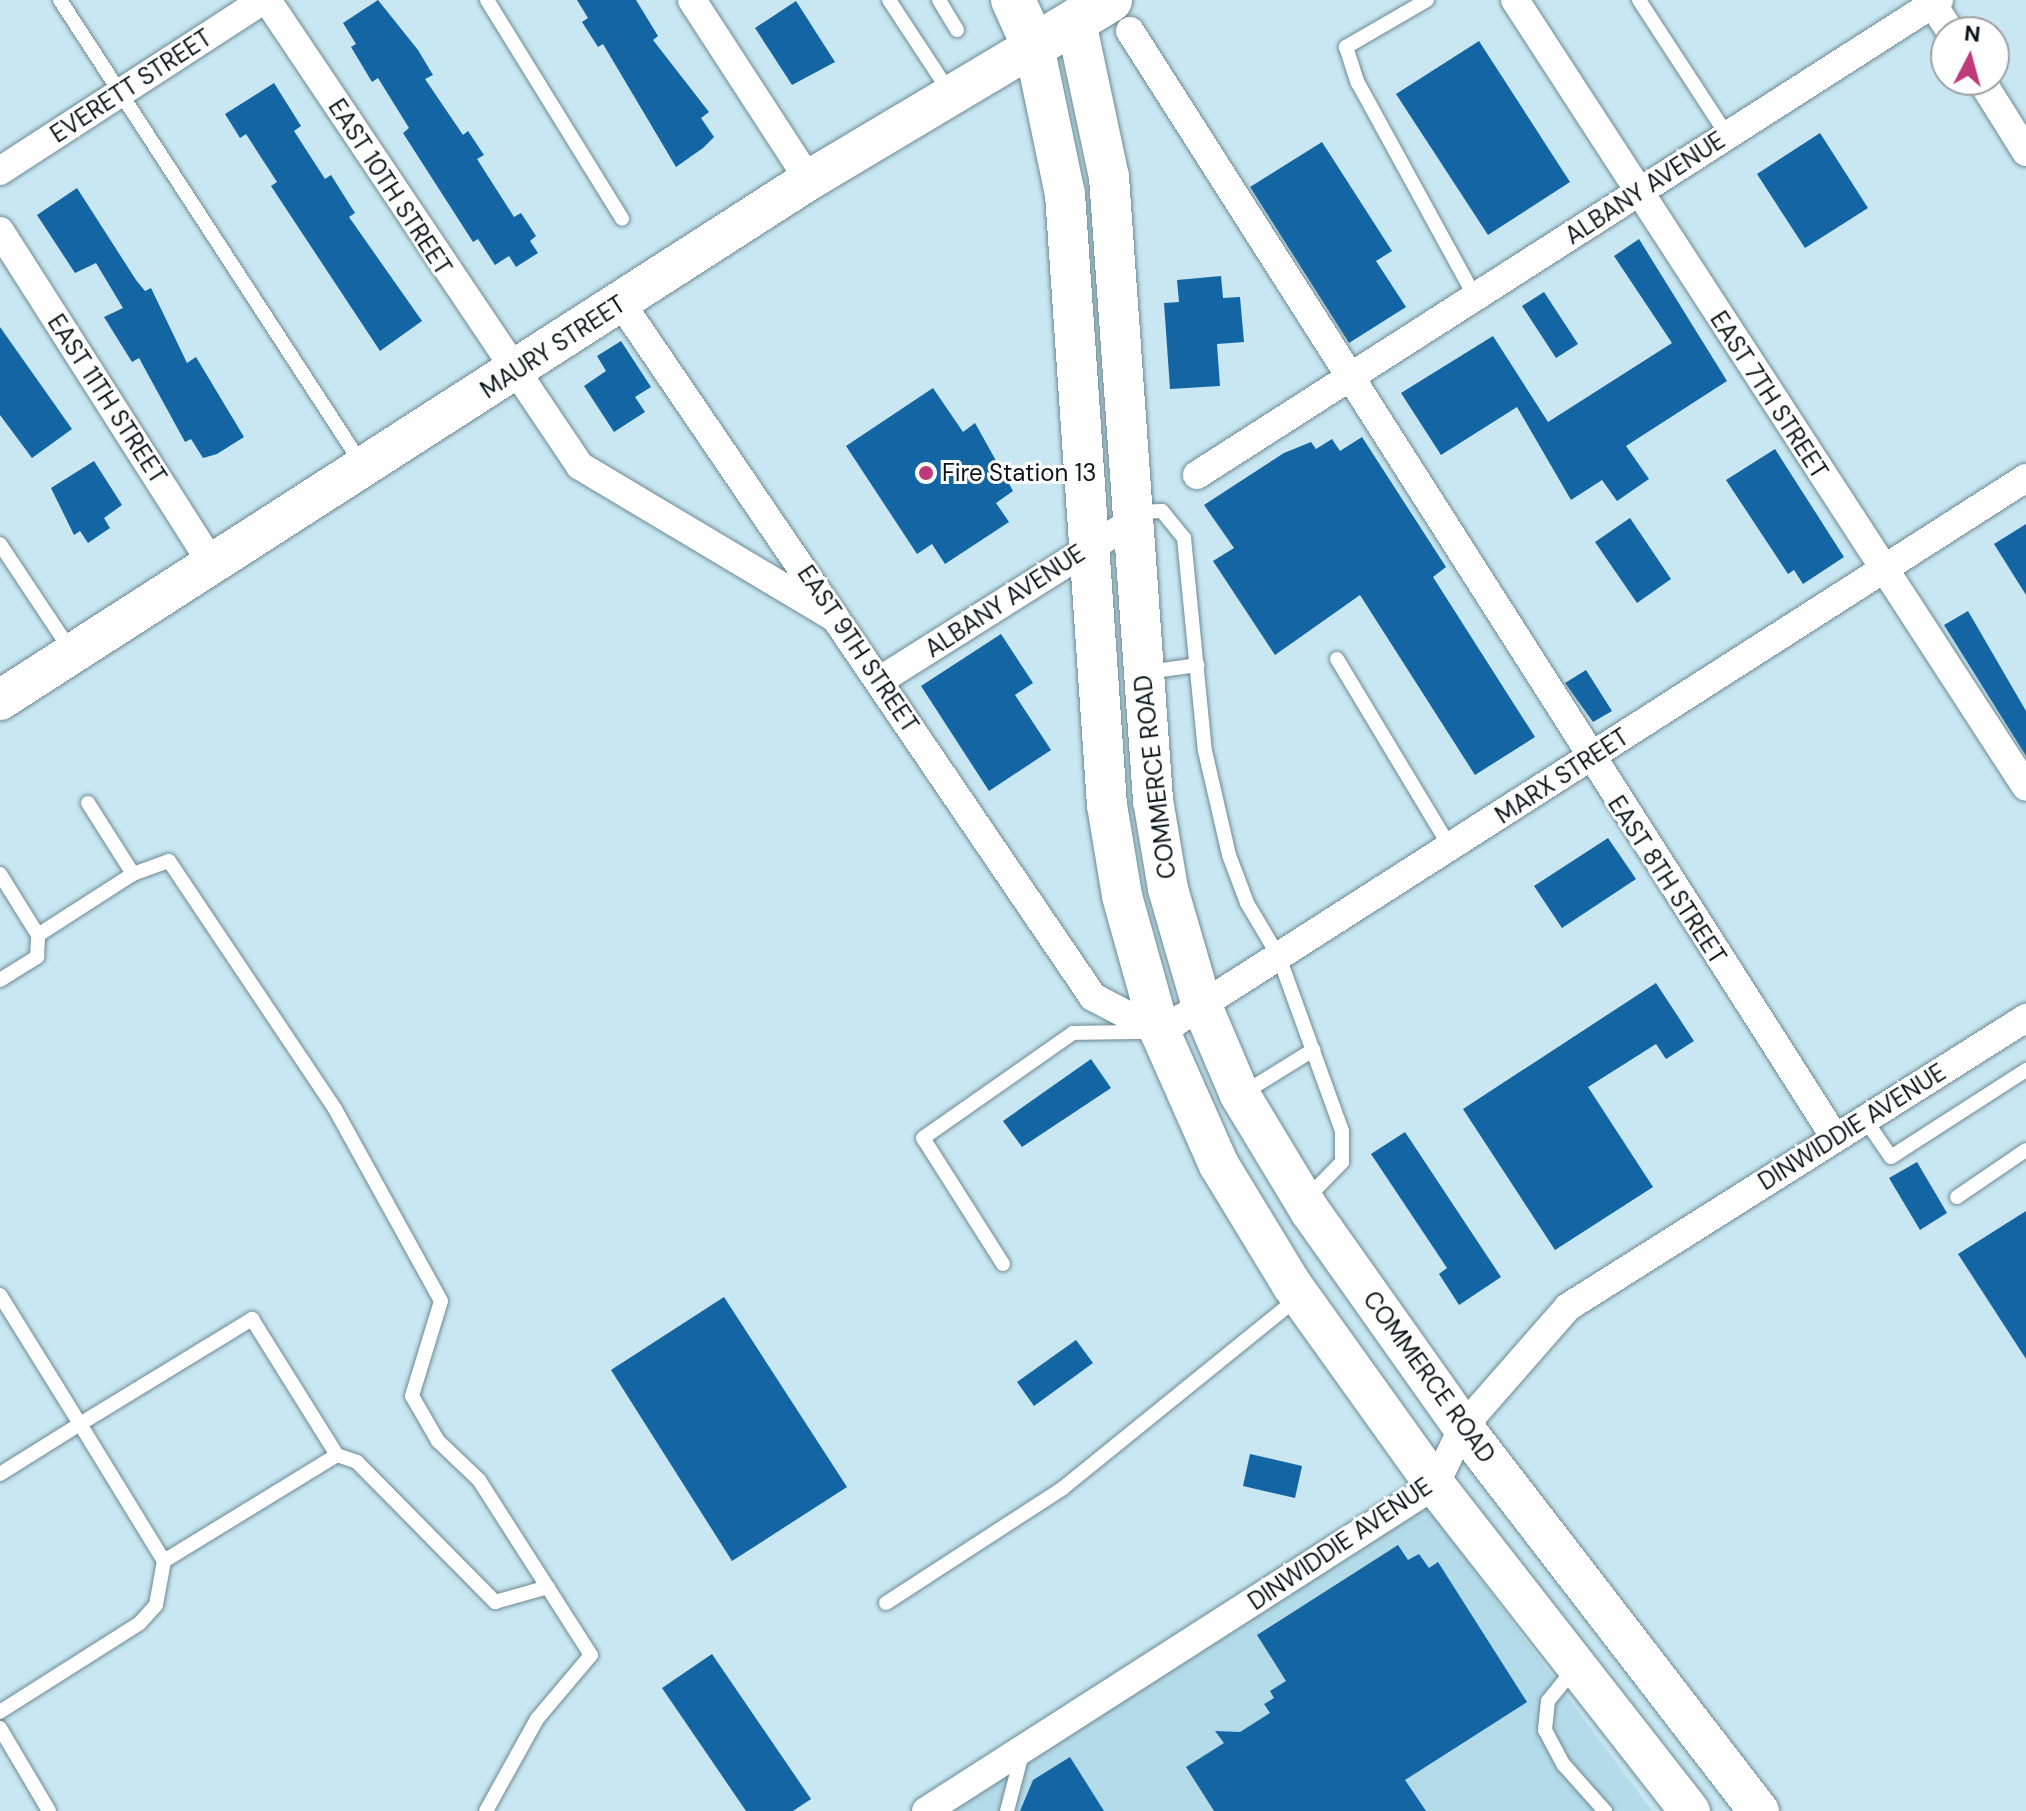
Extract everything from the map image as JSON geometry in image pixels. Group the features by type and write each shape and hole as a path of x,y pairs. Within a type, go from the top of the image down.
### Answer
{"main road":[{"name":"COMMERCE ROAD","path":"1013,0 1034,46 1065,194 1103,410 1132,517 1142,673 1159,843 1202,1006 1240,1095 1304,1201 1463,1427 1759,1811"},
{"name":"MAURY STREET","path":"0,700 71,651 214,567 809,180 1034,46 1096,13"},
{"name":"COMMERCE ROAD","path":"1096,13 1109,177 1103,410 1088,547 1113,846 1160,1032 1219,1165 1300,1296 1435,1485 1577,1666 1683,1809"}],"street":[{"name":"EVERETT STREET","path":"0,171 265,0"},
{"name":"EAST 10TH STREET","path":"265,0 514,374 580,466 841,622"},
{"path":"692,0 809,180"},
{"name":"EAST 7TH STREET","path":"1515,0 1882,571 2026,787"},
{"name":"ALBANY AVENUE","path":"1197,475 1934,1"},
{"path":"1096,13 1351,377"},
{"path":"1991,96 2026,152"},
{"name":"EAST 11TH STREET","path":"0,231 214,567"},
{"name":"EAST 9TH STREET","path":"621,303 841,622 1093,997 1160,1032"},
{"name":"EAST 8TH STREET","path":"1351,377 1588,759 1834,1136"},
{"name":"MARX STREET","path":"1160,1032 2026,478"},
{"name":"ALBANY AVENUE","path":"879,681 1132,517"},
{"name":"DINWIDDIE AVENUE","path":"926,1811 1435,1485 1463,1427 1568,1307 1834,1136 2026,1018"}],"lane":[{"path":"60,0 365,469"},
{"path":"487,0 622,219"},
{"path":"889,0 952,95"},
{"path":"939,0 957,30"},
{"path":"1427,0 1346,47 1358,83 1475,297"},
{"path":"1639,0 1727,135"},
{"path":"1132,517 1162,511 1184,538 1205,751 1229,855 1247,903 1279,957 1345,1148 1332,1176 1304,1201"},
{"path":"0,544 71,651"},
{"path":"1337,659 1450,847"},
{"path":"1142,673 1198,665"},
{"path":"88,803 133,874"},
{"path":"38,935 133,874 169,861 335,1109 441,1301 412,1396 438,1441 479,1480 591,1655 537,1719 486,1811"},
{"path":"0,874 38,935 37,957 0,980"},
{"path":"1003,1264 923,1138 1073,1033 1160,1032"},
{"path":"1240,1095 1313,1050"},
{"path":"1864,1118 1891,1157 2026,1070"},
{"path":"1957,1197 2026,1150"},
{"path":"0,1295 164,1561 156,1605 140,1623 0,1712"},
{"path":"886,1603 1063,1488 1300,1296"},
{"path":"0,1474 252,1319 337,1455 357,1462 495,1602 548,1587"},
{"path":"164,1561 337,1455"},
{"path":"1577,1666 1548,1701 1545,1730 1564,1765 1605,1811"},
{"path":"0,1728 49,1811"},
{"path":"1007,1811 1023,1749"}],"shaded area":[{"path":"1422,1500 1652,1811 942,1811"}],"building":[{"path":"378,0 418,50 433,75 425,79 463,135 468,131 484,155 477,159 514,217 521,213 536,236 530,241 538,253 516,267 509,256 495,265 478,239 473,242 403,133 409,128 378,78 372,82 351,47 356,44 343,23"},
{"path":"577,0 636,0 658,36 653,40 709,112 701,118 714,137 703,148 676,167 603,44 598,47 582,22 588,18"},
{"path":"796,1 835,62 792,85 755,28"},
{"path":"1479,41 1570,182 1488,235 1396,94"},
{"path":"274,83 301,126 294,131 325,179 331,175 355,213 349,217 422,321 380,351 271,186 277,182 246,134 240,138 225,114"},
{"path":"1820,133 1868,208 1805,248 1757,174"},
{"path":"1322,142 1392,251 1376,261 1406,307 1349,343 1250,187"},
{"path":"77,188 136,280 145,291 151,288 187,363 196,357 244,437 217,454 203,458 191,439 185,442 139,358 132,362 104,317 123,308 96,263 75,273 37,215"},
{"path":"1639,239 1727,381 1626,446 1649,479 1617,501 1602,480 1571,500 1517,407 1441,455 1401,393 1493,336 1548,422 1672,343 1614,256"},
{"path":"1221,276 1223,298 1240,297 1244,342 1217,344 1220,386 1170,389 1164,303 1179,302 1177,280"},
{"path":"1544,292 1578,344 1556,358 1522,306"},
{"path":"0,327 72,429 32,458 0,415"},
{"path":"621,341 651,387 635,397 645,412 614,432 584,386 606,371 597,356"},
{"name":"Fire Station 13","path":"933,388 963,432 975,423 1013,491 996,503 1009,522 945,564 932,544 917,554 846,446"},
{"path":"1362,437 1446,567 1433,577 1535,737 1475,775 1360,595 1275,655 1213,561 1234,548 1204,505 1284,453 1311,442 1316,449 1332,439 1340,451"},
{"path":"1775,449 1844,557 1803,584 1794,570 1788,574 1726,480"},
{"path":"94,461 122,505 104,518 110,528 88,543 80,531 74,535 51,488"},
{"path":"1630,518 1671,579 1637,603 1595,542"},
{"path":"2026,524 2026,595 1994,544"},
{"path":"1968,611 2026,711 2026,756 1944,625"},
{"path":"1001,634 1033,683 1015,695 1051,750 989,791 921,686"},
{"path":"1586,670 1612,711 1593,722 1565,683"},
{"path":"1608,838 1636,879 1562,928 1534,886"},
{"path":"1656,983 1694,1041 1666,1059 1656,1044 1588,1087 1653,1187 1555,1250 1463,1109"},
{"path":"1091,1059 1111,1088 1022,1147 1003,1121"},
{"path":"1405,1132 1501,1277 1459,1305 1439,1274 1447,1268 1371,1154"},
{"path":"1917,1162 1947,1213 1920,1230 1889,1178"},
{"path":"2026,1211 2026,1359 1958,1254"},
{"path":"724,1297 847,1487 732,1561 611,1370"},
{"path":"1076,1340 1093,1363 1034,1406 1017,1382"},
{"path":"1250,1454 1302,1466 1295,1498 1243,1486"},
{"path":"1398,1545 1408,1560 1419,1554 1429,1568 1438,1562 1527,1702 1405,1780 1426,1811 1214,1811 1186,1767 1224,1743 1215,1731 1240,1732 1270,1713 1264,1704 1274,1698 1270,1691 1286,1681 1257,1635"},
{"path":"712,1654 811,1799 793,1811 746,1811 662,1688"},
{"path":"1070,1757 1104,1811 1020,1811 1033,1780"}],"place":[{"name":"Fire Station 13","path":"926,473"}]}
